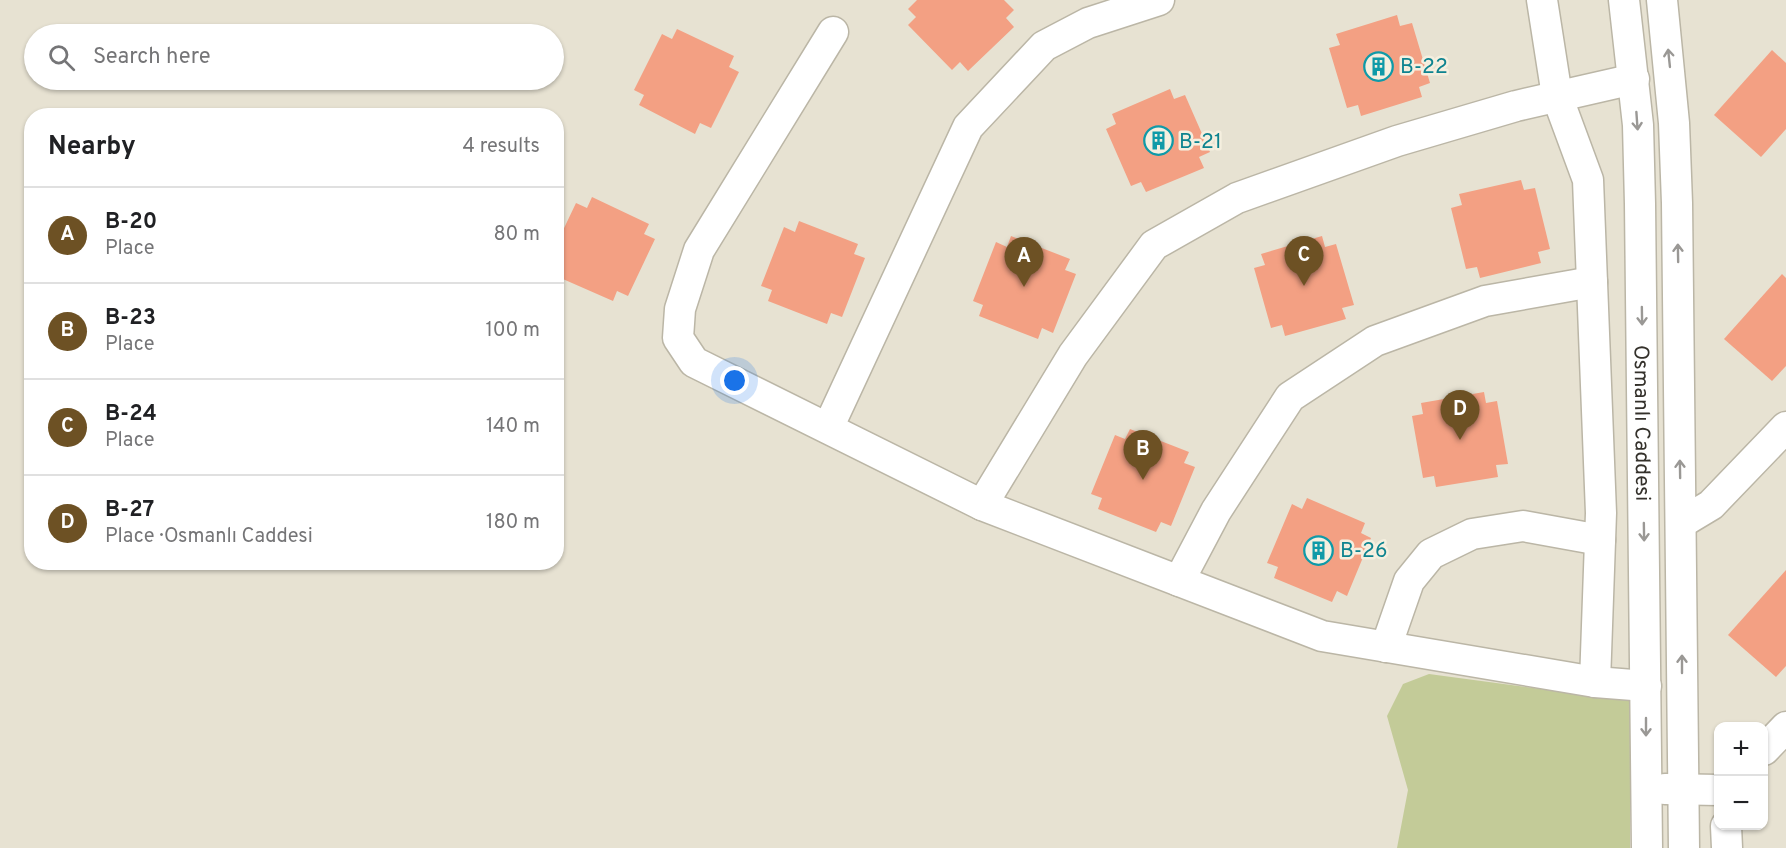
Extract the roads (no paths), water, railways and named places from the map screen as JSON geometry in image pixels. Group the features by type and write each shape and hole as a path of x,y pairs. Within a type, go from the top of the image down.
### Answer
{"street":[{"path":"828,428 968,127 1044,46 1088,22 1159,0"},
{"path":"1542,0 1557,96 1588,180 1601,513 1595,681"},
{"name":"Osmanlı Caddesi","path":"1624,0 1634,79 1640,204 1647,848"},
{"name":"Osmanlı Caddesi","path":"1662,0 1674,113 1677,180 1684,848"},
{"path":"833,32 699,250 680,309 678,338 694,362 982,505 1322,636 1595,681 1646,686"},
{"path":"982,505 1072,355 1154,245 1237,198 1397,141 1557,96 1634,79"},
{"path":"1179,581 1216,511 1290,397 1375,341 1485,301 1592,282"},
{"path":"1681,523 1711,505 1786,427"},
{"path":"1386,647 1409,580 1431,554 1472,534 1523,526 1600,540"},
{"path":"1768,746 1786,727"},
{"path":"1646,789 1714,790"},
{"path":"1726,830 1727,848"}],"place":[{"name":"B-22","path":"1379,66"},
{"name":"B-21","path":"1158,141"},
{"name":"B-24","path":"1304,286"},
{"name":"B-20","path":"1024,287"},
{"name":"B-27","path":"1460,440"},
{"name":"B-23","path":"1143,480"},
{"name":"B-26","path":"1319,550"}]}
